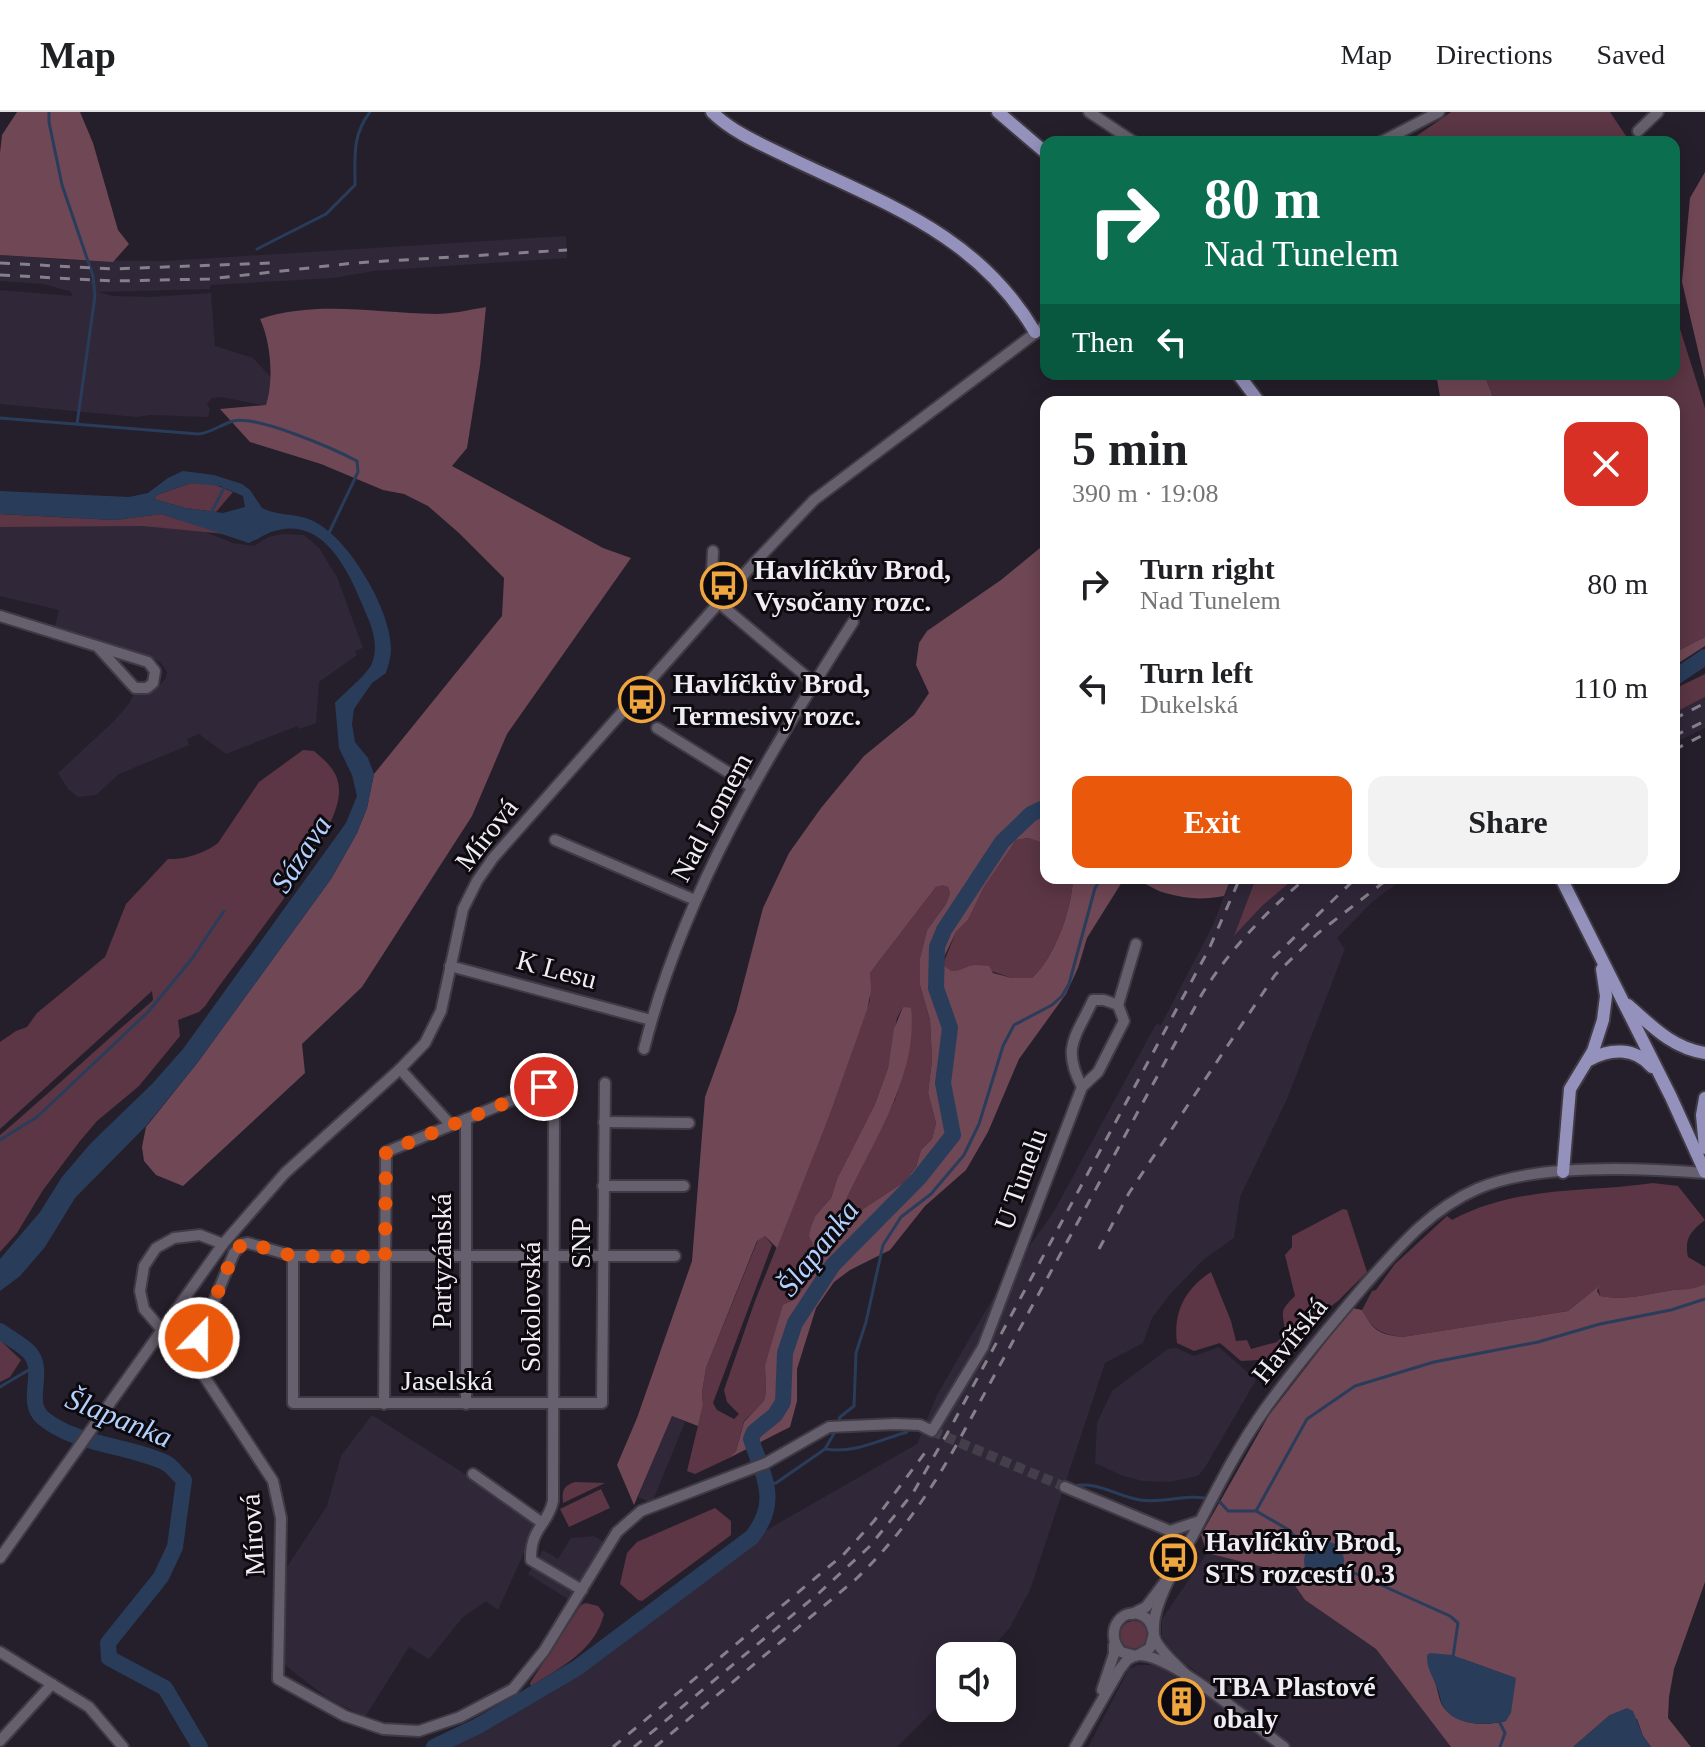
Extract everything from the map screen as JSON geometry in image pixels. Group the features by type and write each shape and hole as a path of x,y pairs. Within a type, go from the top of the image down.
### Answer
{"main road":[{"path":"712,112 724,123 764,145 941,232 998,281 1040,328"},
{"path":"998,112 1040,148"},
{"path":"1564,884 1671,1097 1705,1173"},
{"path":"1563,1172 1568,1097 1577,1074 1588,1061 1603,1020 1605,985 1595,950 1571,897"},
{"path":"1623,1001 1668,1040 1705,1053"},
{"path":"1588,1061 1614,1052 1641,1057 1657,1073 1671,1097"},
{"path":"1705,1098 1702,1115 1705,1148"}],"street":[{"path":"1089,112 1125,136"},
{"path":"1393,136 1439,112"},
{"path":"1638,131 1658,112"},
{"name":"Mírová","path":"0,1558 223,1244 285,1173 420,1049 434,1028 443,1002 463,909 489,862 804,510 839,479 1040,330"},
{"path":"713,551 711,591 719,603 814,683"},
{"path":"0,616 97,646 148,662 155,671 154,681 147,688 135,688 97,646"},
{"name":"Nad Lomem","path":"644,1049 670,960 721,843 853,622"},
{"path":"657,728 752,787"},
{"path":"555,840 695,900"},
{"name":"U Tunelu","path":"582,1590 617,1532 630,1518 649,1508 766,1463 829,1427 920,1425 932,1431 983,1347 1082,1087 1098,1072 1124,1021 1118,1005 1136,944"},
{"name":"K Lesu","path":"450,966 651,1020"},
{"path":"1082,1087 1071,1066 1070,1052 1093,1000 1118,1005"},
{"path":"400,1069 450,1124"},
{"name":"SNP","path":"602,1403 605,1083"},
{"name":"Sokolovská","path":"466,1119 542,1088 551,1088 554,1094 553,1501 551,1511 540,1523 534,1538 531,1560 582,1590"},
{"path":"384,1404 386,1152 466,1119"},
{"name":"Partyzánská","path":"466,1119 466,1404"},
{"path":"604,1122 689,1123"},
{"name":"Havířská","path":"1075,1747 1122,1666 1150,1648 1155,1617 1171,1575 1264,1410 1325,1331 1431,1214 1463,1195 1495,1182 1529,1174 1705,1173"},
{"path":"603,1186 684,1186"},
{"name":"Mírová","path":"223,1244 200,1235 187,1235 156,1248 144,1266 140,1291 144,1309 160,1330 196,1364 256,1451 277,1491 281,1518 278,1679 345,1716 383,1729 419,1731 460,1717 513,1689 544,1651 582,1590"},
{"path":"196,1364 197,1342 234,1253 242,1244 293,1256 675,1256"},
{"name":"Jaselská","path":"293,1256 293,1403 602,1403"},
{"path":"473,1474 540,1523"},
{"path":"1065,1487 1170,1531 1200,1521"},
{"path":"1170,1531 1178,1561"},
{"name":"Havířská","path":"1092,1719 1114,1654 1113,1631 1116,1624 1146,1607 1171,1575"},
{"path":"1132,1614 1147,1619 1159,1644 1186,1675"},
{"path":"1114,1642 1121,1652 1151,1657 1186,1675 1284,1747"},
{"path":"0,1652 89,1707 123,1747"},
{"path":"0,1741 52,1684"}],"shaded area":[{"path":"17,112 80,112 93,143 118,230 129,244 113,262 0,255 2,135"},
{"path":"1451,112 1610,112 1626,136 1417,136"},
{"path":"1705,172 1705,380 1682,282 1690,198"},
{"path":"566,236 567,258 211,285 210,289 99,292 113,296 151,297 211,293 215,346 253,358 279,386 267,406 212,398 207,404 210,409 208,417 136,417 0,404 0,290 73,296 70,291 43,284 0,281 0,255 68,260 164,261"},
{"path":"486,307 467,448 452,466 603,548 631,558 507,734 472,816 362,987 302,1044 305,1073 183,1186 156,1175 144,1161 142,1147 146,1127 198,1062 331,879 357,833 367,808 374,774 502,616 504,578 428,506 404,494 383,490 321,464 250,442 220,409 266,405 270,362 260,319 303,310 435,314"},
{"path":"1680,329 1705,408 1705,637 1680,650 1680,396 1493,396 1486,380 1680,380"},
{"path":"1437,380 1486,380 1493,396 1440,396"},
{"path":"191,483 213,484 233,492 216,512 185,508 154,499 157,495"},
{"path":"0,514 115,520 161,514 225,534 143,526 0,527"},
{"path":"0,515 195,528 233,543 254,546 268,537 304,535 319,548 337,577 363,648 355,651 357,655 319,682 316,723 299,729 297,726 226,754 199,734 187,739 189,745 119,774 96,795 78,797 68,789 58,773 113,722 135,692 147,692 158,687 167,672 154,659 55,627 59,610 0,596"},
{"path":"1040,548 1040,842 1028,838 1016,840 983,888 968,920 956,932 943,964 955,971 974,965 989,966 993,973 1012,978 1032,978 1048,958 1061,932 1072,884 1121,884 1087,938 1066,994 1019,1059 988,1132 966,1170 925,1206 890,1250 850,1270 834,1282 816,1308 797,1369 797,1401 790,1427 729,1458 736,1451 744,1422 764,1401 765,1365 783,1305 796,1299 818,1267 819,1257 809,1236 811,1227 816,1215 831,1198 837,1179 875,1104 888,1068 894,1029 903,1007 911,1008 911,1037 906,1065 885,1121 834,1228 836,1232 840,1232 863,1209 904,1182 916,1167 921,1150 932,1139 936,1123 928,1093 932,1060 930,1020 920,985 920,958 927,930 946,904 950,893 948,887 936,887 870,973 871,991 867,1010 777,1248 765,1236 757,1241 706,1368 698,1426 672,1416 634,1505 617,1465 637,1418 692,1261 705,1097 736,1012 763,908 789,853 821,808 864,756 914,715 929,693 916,665 919,643 927,631 1001,580"},
{"path":"1705,637 1705,646 1680,662 1680,650"},
{"path":"1705,674 1705,697 1680,710 1680,686"},
{"path":"1705,697 1705,728 1680,740 1680,710"},
{"path":"303,750 314,751 328,763 337,778 339,791 335,812 305,868 206,1005 199,1012 178,1020 180,1036 139,1086 97,1121 80,1141 43,1190 17,1233 0,1252 0,1135 150,1003 153,1000 152,991 0,1129 0,1042 27,1027 37,1013 105,957 126,904 168,859 194,855 218,843 259,782"},
{"path":"1028,838 1040,842 1040,884 1072,884 1066,918 1055,945 1032,978 1012,978 973,965 950,970 943,964 956,932 968,920 982,888 1016,840"},
{"path":"943,884 950,893 946,904 927,930 920,958 920,985 930,1020 932,1060 928,1093 936,1123 932,1139 921,1150 916,1167 904,1182 863,1209 840,1232 836,1232 834,1228 851,1185 895,1100 904,1073 912,1021 903,1007 897,1018 888,1068 875,1104 837,1179 831,1198 816,1215 818,1267 774,1338 765,1365 764,1402 744,1421 736,1451 729,1458 695,1474 687,1471 703,1405 706,1368 758,1240 765,1236 772,1245 713,1403 717,1410 734,1419 739,1414 727,1402 724,1390 755,1301 829,1117 870,1000 870,973 936,887"},
{"path":"1145,884 1229,884 1224,896 1187,898"},
{"path":"1229,884 1254,884 1236,934 1288,884 1396,884 1372,902 1337,938 1345,949 1287,1099 1240,1197 1234,1238 1204,1259 1171,1293 1152,1318 1143,1343 1105,1363 1030,1590 1009,1629 997,1642 936,1642 936,1708 897,1747 446,1747 559,1688 593,1666 749,1548 765,1531 917,1444 937,1395 996,1293 1053,1213 1156,1024 1161,1025 1213,925"},
{"path":"1254,884 1288,884 1262,906 1234,936"},
{"path":"1653,1183 1678,1186 1705,1220 1692,1232 1687,1245 1688,1257 1705,1267 1705,1284 1701,1286 1619,1298 1600,1296 1598,1287 1568,1311 1402,1337 1378,1330 1362,1310 1372,1291 1395,1264 1447,1216 1452,1220 1476,1209 1526,1196"},
{"path":"1343,1209 1347,1210 1367,1272 1338,1301 1308,1323 1276,1359 1241,1361 1220,1343 1194,1351 1177,1343 1177,1321 1183,1302 1194,1286 1211,1272 1236,1341 1247,1340 1251,1349 1277,1342 1285,1334 1284,1310 1295,1296 1285,1255 1292,1247 1292,1236"},
{"path":"1705,1284 1705,1582 1674,1669 1668,1718 1691,1747 1651,1747 1637,1719 1610,1715 1573,1747 1451,1747 1376,1649 1305,1600 1289,1577 1266,1571 1267,1568 1207,1553 1201,1535 1269,1415 1352,1308 1362,1310 1378,1330 1402,1337 1568,1311 1599,1286 1597,1291 1600,1296 1619,1298","holes":["1306,1551 1342,1557 1343,1568 1329,1581 1318,1580 1305,1564","1463,1659 1515,1678 1506,1721 1473,1723 1457,1718 1444,1708 1435,1682"]},
{"path":"0,1340 21,1360 10,1377 0,1382"},
{"path":"1219,1347 1256,1380 1198,1476 1169,1482 1143,1481 1095,1463 1097,1423 1112,1391 1168,1349 1176,1348 1194,1356"},
{"path":"372,1415 534,1522 532,1535 498,1610 486,1601 463,1617 429,1659 409,1647 365,1717 326,1697 281,1662 285,1570 327,1506 341,1456"},
{"path":"672,1416 685,1422 652,1503 638,1497"},
{"path":"575,1482 605,1483 563,1503 564,1490"},
{"path":"601,1489 610,1508 569,1527 560,1509"},
{"path":"715,1508 731,1521 731,1535 642,1601 620,1584 627,1553 637,1542"},
{"path":"594,1536 604,1542 568,1599 528,1574 543,1550 558,1559 571,1538"},
{"path":"1207,1553 1267,1568 1267,1571 1289,1577 1305,1600 1376,1649 1451,1747 1088,1747 1129,1669 1137,1665 1156,1665 1224,1705 1235,1700 1187,1665 1162,1636 1162,1619"},
{"path":"581,1605 598,1606 604,1614 593,1638 565,1665 531,1686 530,1683"},
{"path":"1134,1621 1144,1625 1148,1635 1144,1645 1134,1649 1124,1645 1120,1635 1124,1625"}],"water":[{"path":"183,471 214,475 242,484 262,508 305,518 325,528 339,541 364,575 384,614 391,649 386,673 372,683 354,709 352,724 355,742 368,758 374,774 367,808 331,879 198,1062 146,1126 75,1198 45,1247 20,1276 0,1291 0,1259 40,1212 62,1177 91,1143 183,1049 346,823 357,796 352,775 339,748 335,703 370,667 375,648 373,633 340,560 318,537 304,530 289,528 271,532 249,543 161,514 115,520 0,514 0,491 129,497 148,493","holes":["191,483 220,486 243,496 245,507 223,513 185,508 154,499 157,495"]},
{"path":"1324,1541 1338,1547 1344,1561 1338,1575 1324,1581 1310,1575 1304,1561 1310,1547"},
{"path":"1427,1655 1452,1655 1516,1678 1511,1713 1506,1721 1474,1723 1451,1715 1442,1704 1429,1667"},
{"path":"1627,1708 1633,1711 1651,1747 1573,1747 1610,1715"}],"waterway":[{"path":"49,112 62,185 93,276 95,296 77,424"},
{"path":"257,249 326,214 355,185 357,138 370,112"},
{"path":"0,418 198,434 233,421 244,421 295,434 357,461 358,472 328,535"},
{"path":"211,513 224,488"},
{"name":"Šlapanka","path":"1680,674 1705,657"},
{"name":"Šlapanka","path":"434,1747 478,1726 577,1668 752,1537 761,1524 767,1489 751,1439 754,1432 775,1415 783,1402 785,1353 795,1323 833,1265 919,1178 953,1135 943,1083 950,1028 936,988 937,947 944,930 1002,842 1031,814 1040,810"},
{"path":"838,1423 840,1417 854,1406 856,1353 883,1245 901,1217 931,1194 964,1155 979,1124 1003,1046 1014,1025 1052,1005 1062,996 1069,984 1097,884"},
{"path":"0,1140 37,1117 148,1012 191,960 224,911"},
{"path":"1256,1511 1307,1419 1355,1386 1434,1362 1538,1342 1705,1299"},
{"name":"Šlapanka","path":"0,1331 27,1350 34,1361 35,1404 43,1418 87,1440 166,1463 184,1480 175,1547 161,1577 108,1643 109,1658 165,1688 200,1747"},
{"path":"0,1387 37,1365"},
{"path":"825,1449 836,1430"},
{"path":"766,1484 776,1483 825,1449 856,1448 907,1432"},
{"path":"1073,1486 1090,1486 1149,1501 1192,1497 1210,1499"},
{"path":"1220,1502 1228,1511 1256,1511 1289,1530 1309,1552"},
{"path":"1341,1567 1450,1616 1458,1623 1453,1657"},
{"path":"1499,1721 1505,1733 1500,1747"}],"tunnel":[{"path":"932,1431 1065,1487"}],"railway":[{"path":"0,275 113,281 209,279 354,263 567,250"},
{"path":"0,263 113,269 272,263"},
{"path":"1680,716 1705,703"},
{"path":"1680,733 1705,721"},
{"path":"1680,747 1705,734"},
{"path":"634,1747 819,1593 869,1547 913,1493 1209,949 1237,884"},
{"path":"655,1747 856,1579 912,1515 957,1444 1202,994 1250,932 1299,884"},
{"path":"1273,958 1350,884"},
{"path":"1099,1249 1129,1193 1275,975 1317,934 1381,884"},
{"path":"613,1747 844,1554 874,1521 927,1450"}],"place":[{"name":"Havlíčkův Brod, Vysočany rozc.","path":"723,585"},
{"name":"Havlíčkův Brod, Termesivy rozc.","path":"642,699"},
{"name":"Havlíčkův Brod, STS rozcestí 0.3","path":"1174,1557"},
{"name":"TBA Plastové obaly","path":"1182,1702"}],"route":[{"path":"199,1338 234,1253 242,1244 293,1256 385,1257 386,1152 544,1087"}],"water label":[{"name":"Sázava","path":"301,854"}]}
